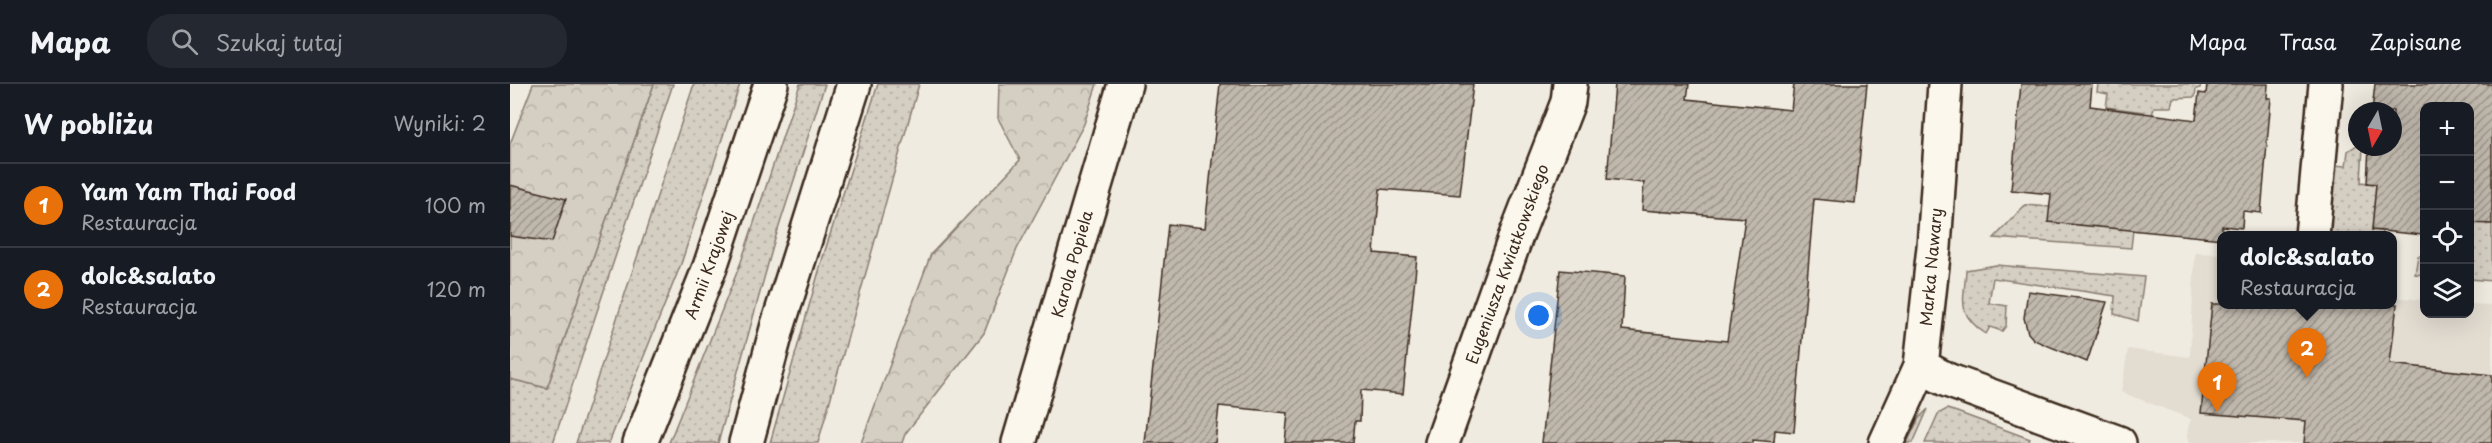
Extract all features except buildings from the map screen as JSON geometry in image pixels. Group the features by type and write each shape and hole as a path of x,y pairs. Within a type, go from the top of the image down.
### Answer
{"street":[{"name":"Armii Krajowej","path":"640,443 710,267 771,84"},
{"path":"746,443 778,325 854,84"},
{"name":"Karola Popiela","path":"1019,443 1125,84"},
{"name":"Eugeniusza Kwiatkowskiego","path":"1442,443 1516,236 1568,102 1570,84"},
{"name":"Marka Nawary","path":"1886,443 1921,366 1934,247 1945,84"},
{"path":"2312,231 2326,84"},
{"path":"1921,366 1947,380 2119,443"}],"shaded area":[{"path":"2195,253 2217,254 2217,309 2397,309 2397,297 2420,300 2420,318 2474,318 2474,304 2492,305 2492,443 2189,443 2187,432 2191,419 2121,392 2128,349 2190,357"}],"green space":[{"path":"533,84 654,84 547,388 510,379 510,144"},
{"path":"654,84 673,84 553,443 510,443 510,379 547,388"},
{"path":"694,84 740,84 681,264 609,443 576,443"},
{"path":"800,84 825,84 775,239 718,443 669,443 741,262"},
{"path":"878,84 919,84 818,443 770,443 823,257"},
{"path":"999,84 1097,84 1084,124 1017,249 984,333 905,434 902,443 861,443 931,254 1020,160 998,118"},
{"path":"2098,84 2201,84 2200,88 2196,89 2195,97 2173,98 2171,107 2154,107 2152,116 2144,115 2144,112 2106,107 2108,94 2097,92"},
{"path":"2348,151 2348,156 2362,156 2361,182 2376,184 2372,230 2382,231 2327,231 2334,165 2346,166"},
{"path":"2025,205 2050,207 2133,230 2131,248 1994,238"},
{"path":"2474,222 2492,224 2492,281 2474,279"},
{"path":"2418,256 2420,256 2420,275 2415,274"},
{"path":"1996,265 2144,277 2138,321 2114,314 2115,296 1993,278 1989,303 2007,306 2006,326 2002,331 1990,327 1986,334 1976,327 1966,313 1964,299 1966,270"},
{"path":"1928,409 1913,443 1907,443 1919,418"},
{"path":"1947,409 2030,439 2028,443 1925,443 1938,414"}],"place":[{"name":"dolc&salato","path":"2307,378"},
{"name":"Yam Yam Thai Food","path":"2217,412"}]}
